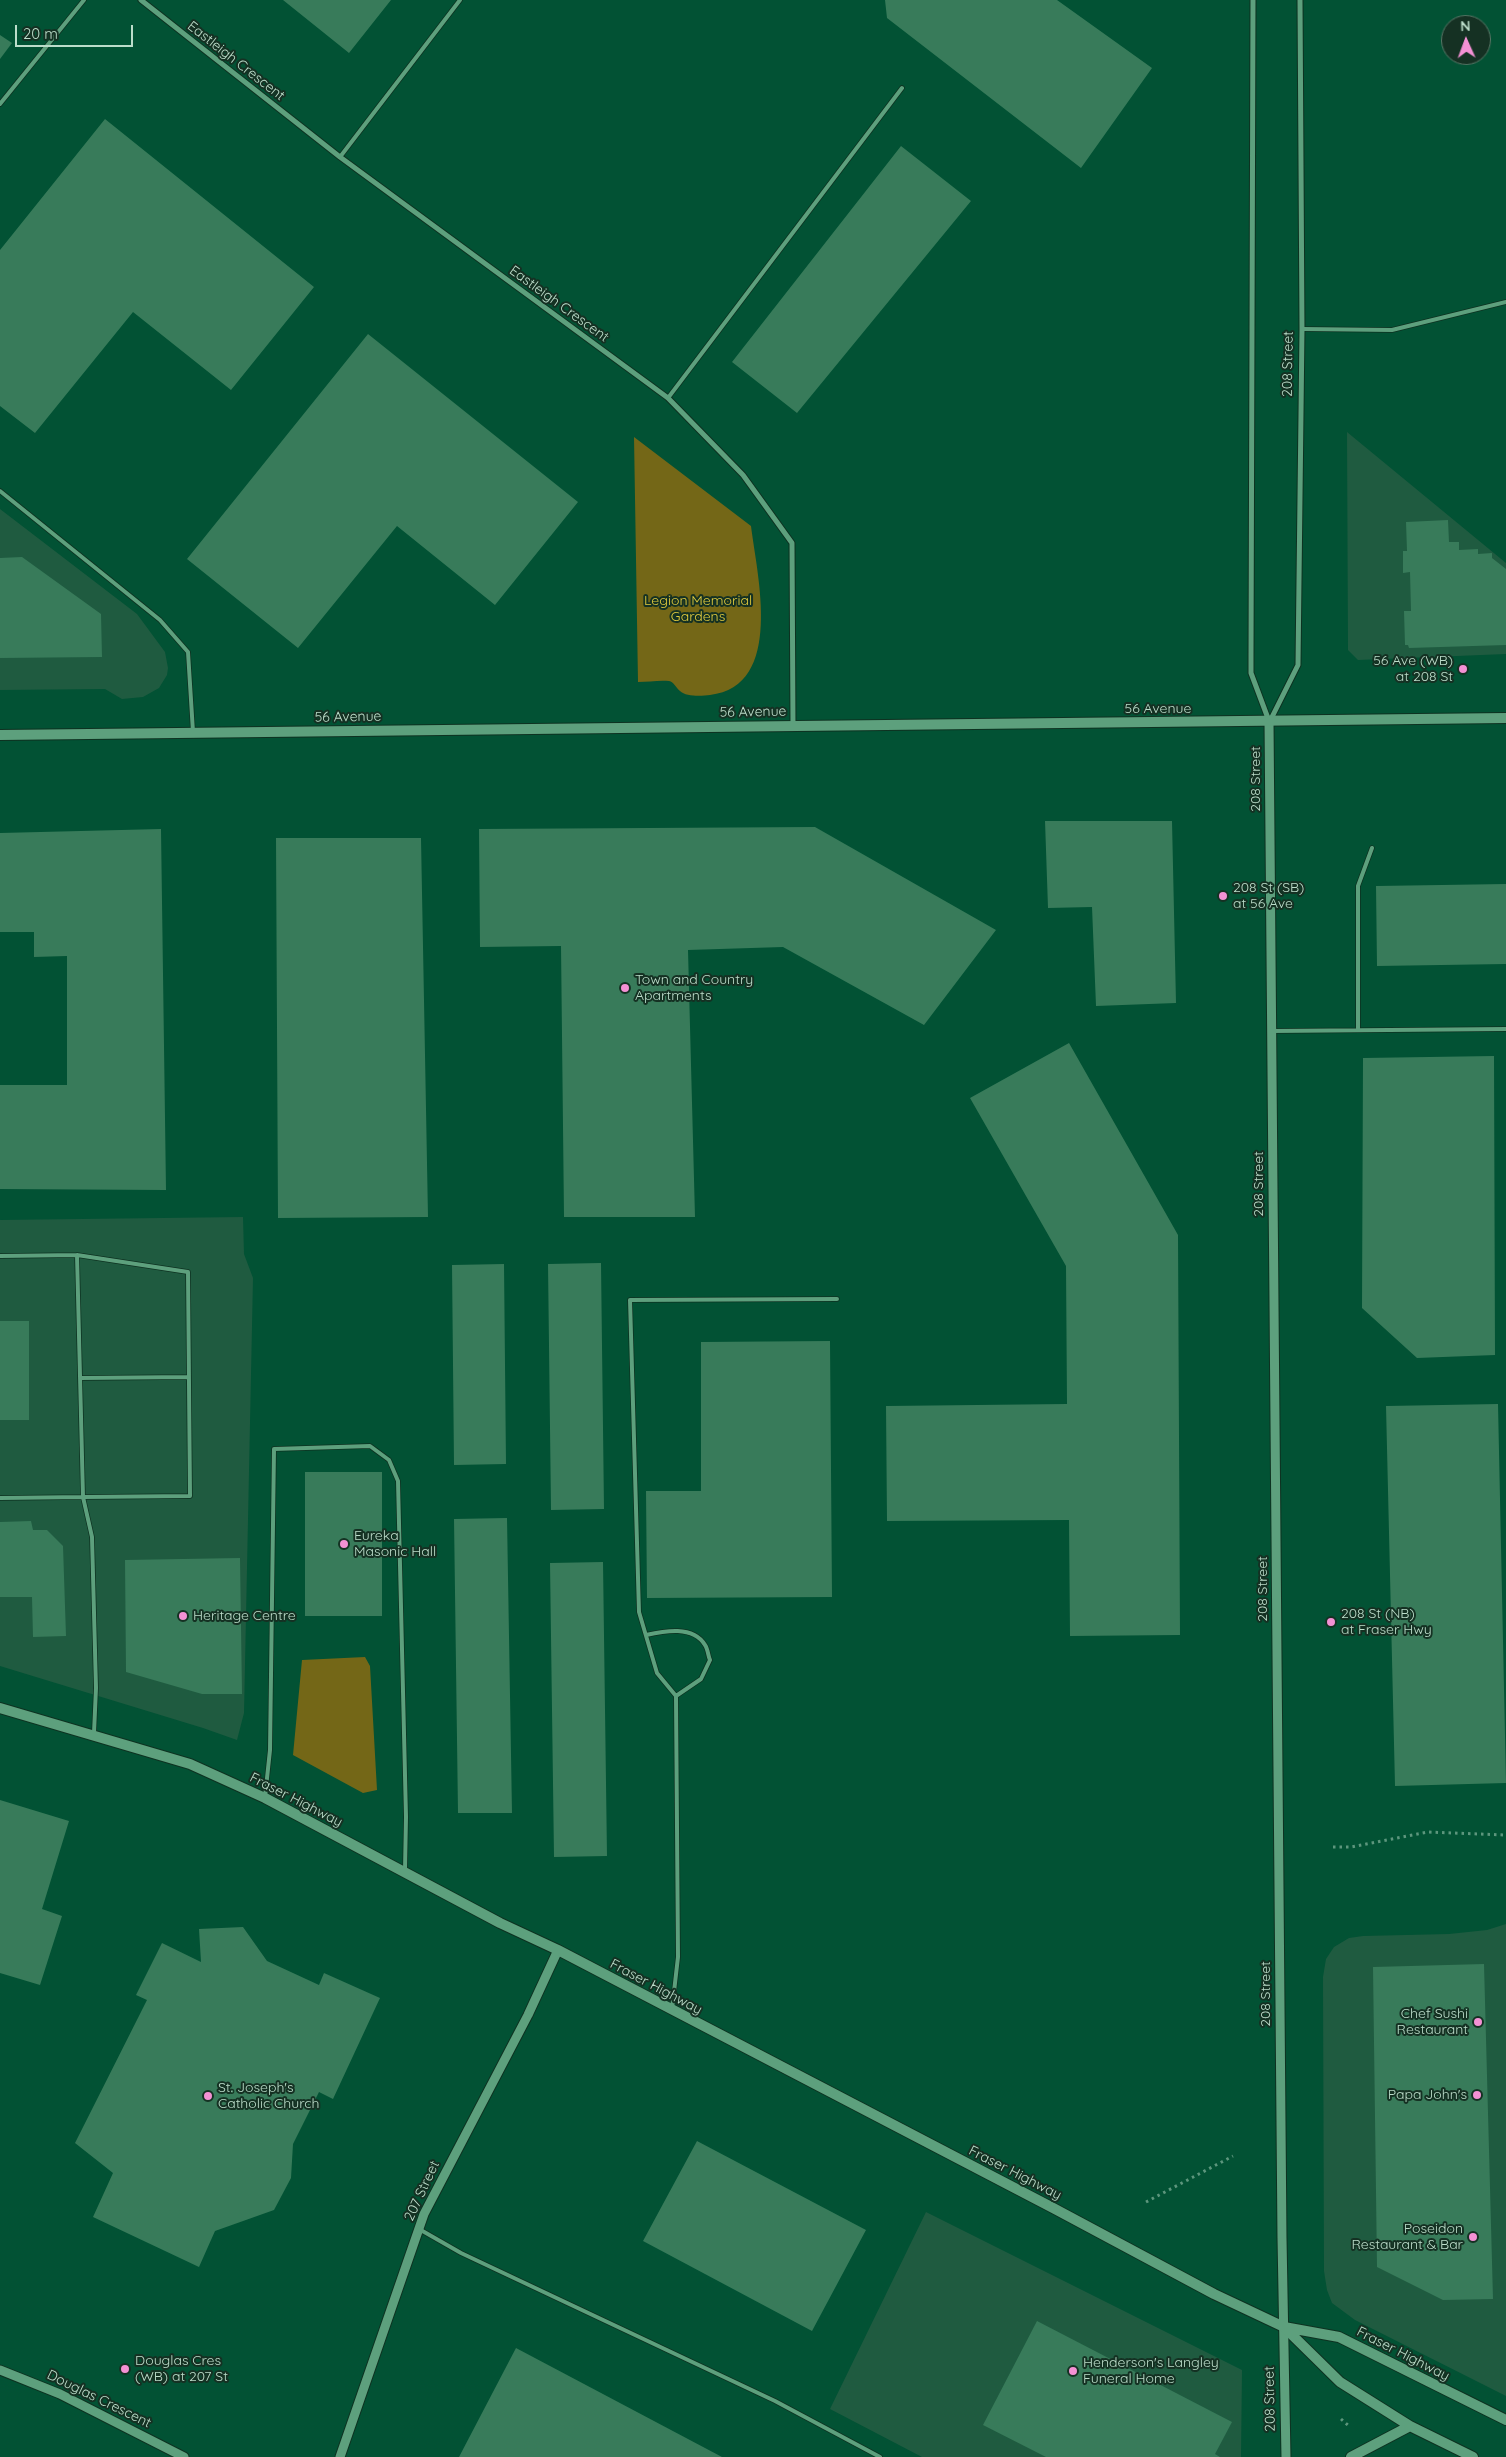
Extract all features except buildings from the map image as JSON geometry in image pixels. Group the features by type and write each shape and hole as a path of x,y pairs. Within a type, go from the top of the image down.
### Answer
{"main road":[{"name":"56 Avenue","path":"0,735 1506,718"},
{"name":"Fraser Highway","path":"0,1708 190,1764 265,1798 500,1923 558,1950 672,2011 1055,2208 1214,2294 1284,2327 1339,2337 1506,2420"},
{"name":"Fraser Highway","path":"1284,2327 1340,2382 1410,2426 1474,2457"},
{"path":"1351,2457 1410,2426"}],"street":[{"name":"Eastleigh Crescent","path":"141,0 340,157 668,398 743,475 792,543 793,726"},
{"name":"208 Street","path":"1253,0 1250,653 1251,673 1269,721 1286,2457"},
{"name":"208 Street","path":"1269,721 1298,665 1302,329 1300,0"},
{"name":"207 Street","path":"340,2457 424,2214 524,2021 558,1950"},
{"name":"Douglas Crescent","path":"0,2370 60,2394 184,2457"}],"lane":[{"path":"0,104 84,0"},
{"path":"340,157 460,0"},
{"path":"668,398 902,88"},
{"path":"1302,329 1392,330 1506,302"},
{"path":"0,491 160,620 188,652 193,732"},
{"path":"1358,1030 1358,886 1372,848"},
{"path":"1272,1032 1506,1029"},
{"path":"77,1255 83,1497 92,1537 96,1688 94,1736"},
{"path":"0,1256 77,1255 188,1272 190,1496 0,1498"},
{"path":"672,2011 678,1957 676,1696 657,1673 639,1612 630,1300 837,1299"},
{"path":"80,1378 189,1377"},
{"path":"265,1798 270,1750 274,1448 370,1446 389,1460 398,1481 406,1817 405,1872"},
{"path":"646,1635 668,1630 693,1634 705,1645 710,1660 701,1679 676,1696"},
{"path":"419,2230 461,2253 775,2401 880,2457"}],"path":[{"path":"1333,1847 1351,1847 1428,1832 1506,1835"},
{"path":"1146,2202 1233,2156"}],"shaded area":[{"path":"1347,432 1506,563 1506,654 1358,660 1348,650"},
{"path":"0,509 137,614 165,652 168,668 167,675 159,688 143,697 122,699 105,689 0,690"},
{"path":"243,1217 244,1254 253,1278 244,1713 237,1740 0,1666 0,1220"},
{"path":"1506,1924 1506,2396 1355,2320 1332,2303 1327,2290 1324,2271 1323,1977 1326,1959 1334,1947 1349,1938 1449,1934 1487,1930"},
{"path":"926,2212 1242,2370 1241,2457 922,2457 830,2409"}],"green space":[{"name":"Legion Memorial Gardens","path":"634,437 751,526 758,572 761,626 758,650 749,672 734,687 710,695 694,696 683,693 669,681 638,682"},
{"path":"365,1657 370,1666 377,1790 363,1793 293,1755 302,1660"}],"place":[{"name":"56 Ave (WB) at 208 St","path":"1463,669"},
{"name":"208 St (SB) at 56 Ave","path":"1223,896"},
{"name":"Town and Country Apartments","path":"625,988"},
{"name":"Eureka Masonic Hall","path":"344,1544"},
{"name":"Heritage Centre","path":"183,1616"},
{"name":"208 St (NB) at Fraser Hwy","path":"1331,1622"},
{"name":"Chef Sushi Restaurant","path":"1478,2022"},
{"name":"Papa John's","path":"1477,2095"},
{"name":"St. Joseph's Catholic Church","path":"208,2096"},
{"name":"Poseidon Restaurant & Bar","path":"1473,2237"},
{"name":"Douglas Cres (WB) at 207 St","path":"125,2369"},
{"name":"Henderson's Langley Funeral Home","path":"1073,2371"}]}
